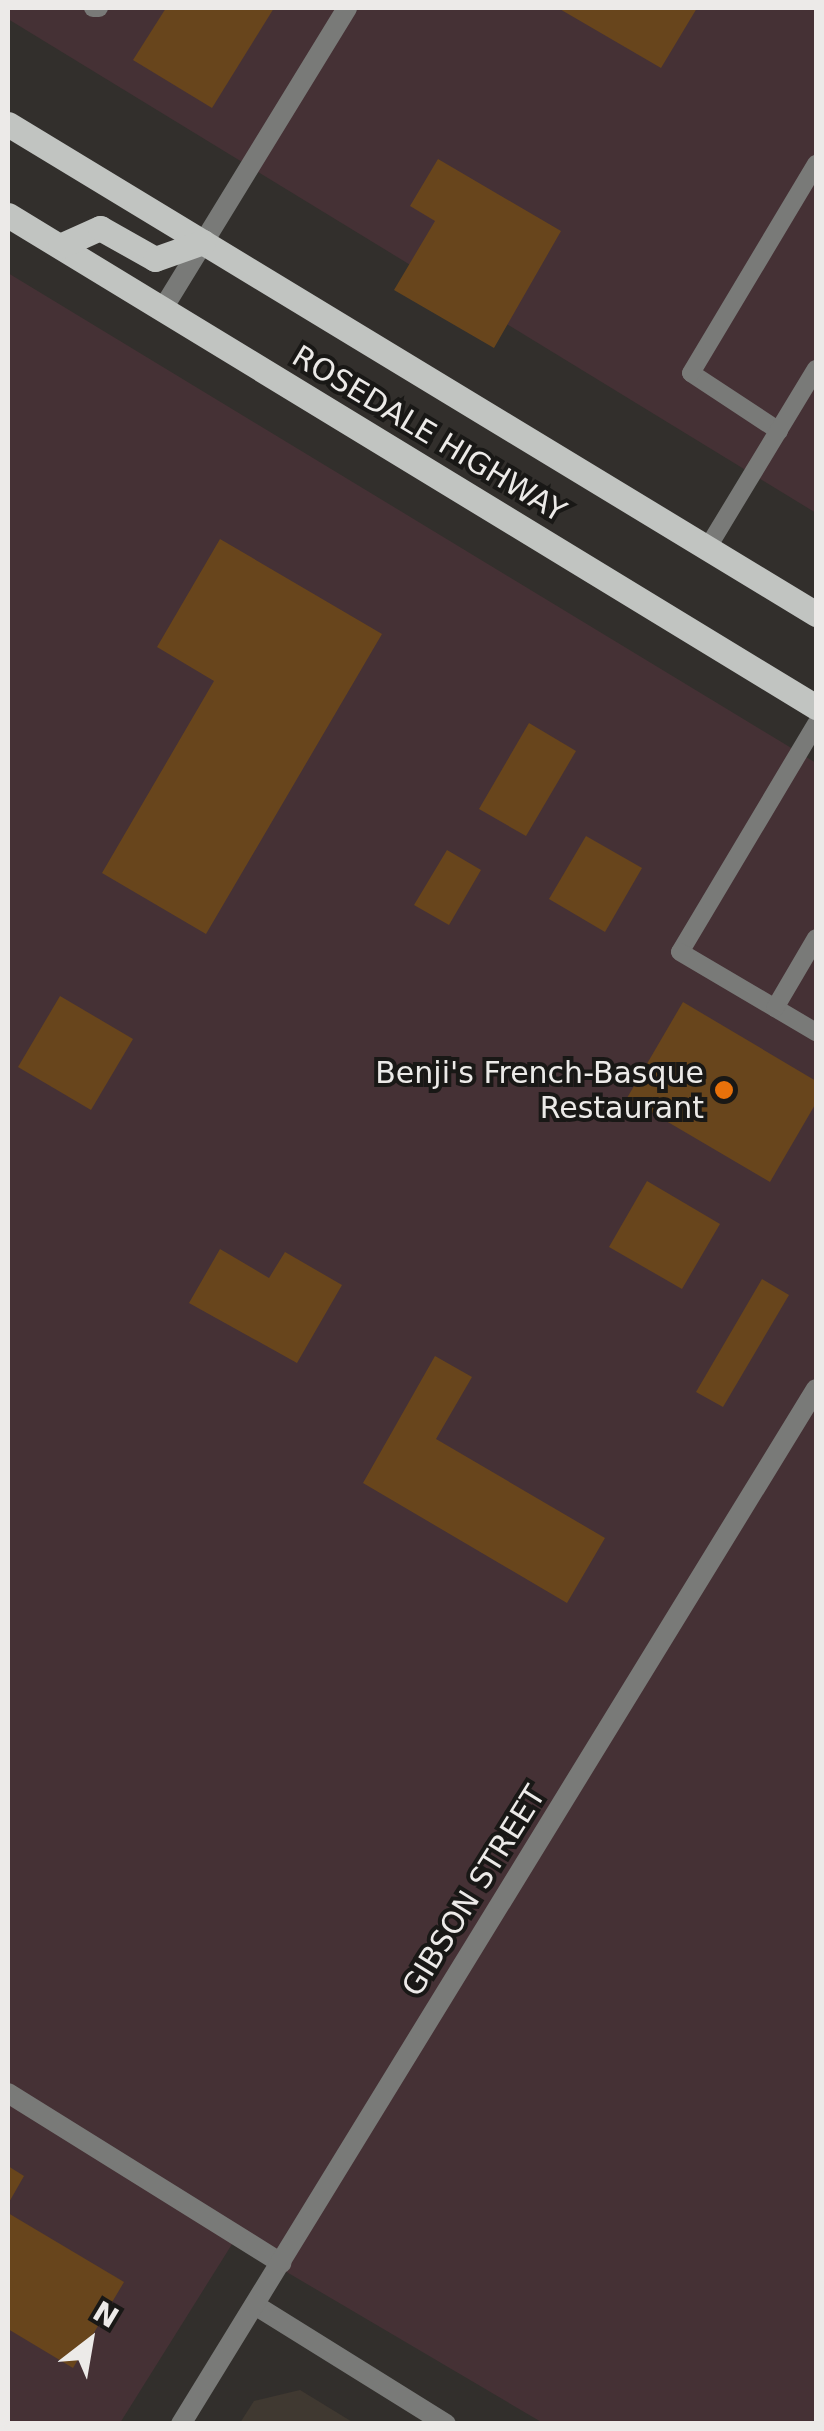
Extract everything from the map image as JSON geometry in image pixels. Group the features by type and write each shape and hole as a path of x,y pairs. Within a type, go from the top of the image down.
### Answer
{"main road":[{"name":"ROSEDALE HIGHWAY","path":"8,124 816,614"},
{"name":"ROSEDALE HIGHWAY","path":"8,215 816,707"},
{"path":"60,246 100,228 155,259 203,242"}],"street":[{"path":"162,310 346,8"},
{"name":"GIBSON STREET","path":"181,2424 816,1389"},
{"path":"8,2093 281,2263"},
{"path":"255,2305 446,2424"}],"lane":[{"path":"779,431 691,373 816,164"},
{"path":"708,548 816,369"},
{"path":"816,724 680,952 816,1032"},
{"path":"775,1008 816,938"}],"shaded area":[{"path":"8,8 816,8 816,513 8,19"},
{"path":"8,273 816,763 816,2423 543,2423 234,2241 120,2423 8,2423"},
{"path":"300,2390 354,2423 240,2423 254,2401"}],"building":[{"path":"166,8 274,8 212,108 133,60"},
{"path":"558,8 697,8 661,68"},
{"path":"438,159 561,231 494,348 394,290 435,221 410,206"},
{"path":"220,539 382,634 206,934 102,873 214,681 157,647"},
{"path":"529,723 576,751 526,836 479,809"},
{"path":"586,836 642,868 605,932 549,899"},
{"path":"447,850 481,870 449,925 414,905"},
{"path":"60,996 133,1039 91,1110 18,1067"},
{"name":"Benji's French-Basque Restaurant","path":"683,1002 816,1081 816,1103 770,1182 627,1098"},
{"path":"647,1181 720,1224 682,1289 609,1247"},
{"path":"220,1249 269,1278 285,1252 342,1285 297,1363 189,1303"},
{"path":"762,1279 789,1295 723,1407 696,1392"},
{"path":"435,1356 472,1377 436,1439 605,1538 567,1603 363,1483"},
{"path":"8,2166 24,2176 8,2204"},
{"path":"8,2213 124,2282 73,2368 8,2329"}],"place":[{"name":"Benji's French-Basque Restaurant","path":"724,1090"}]}
